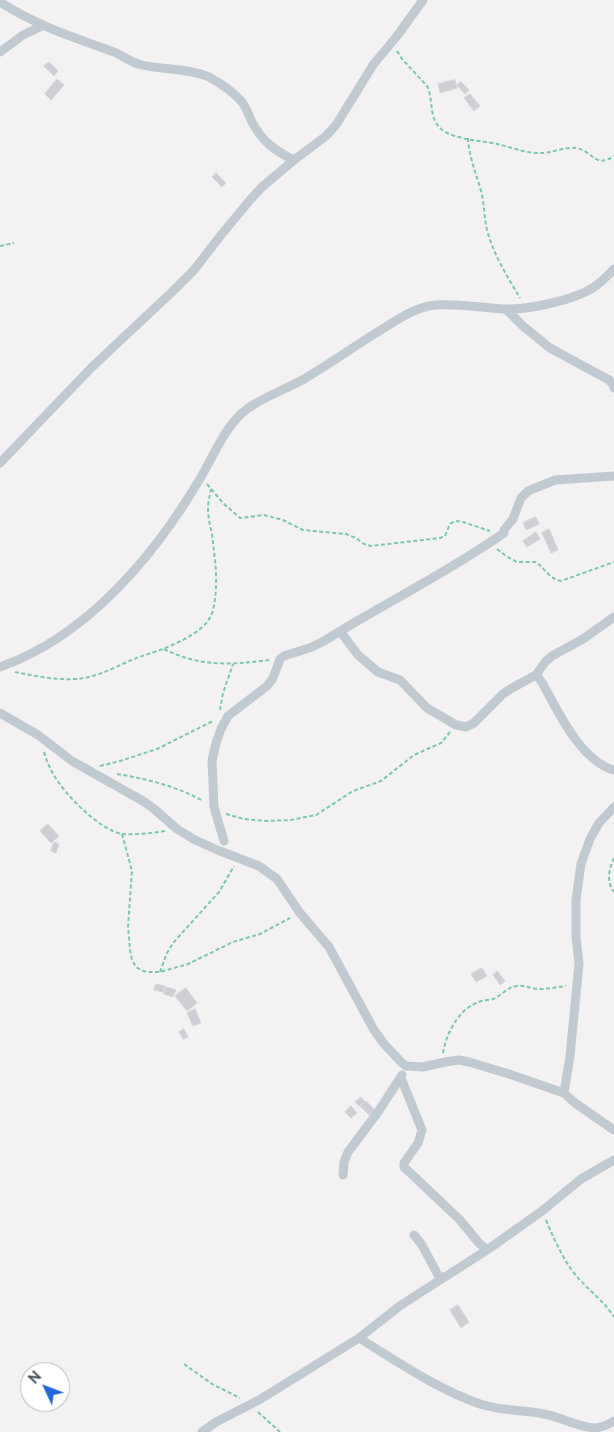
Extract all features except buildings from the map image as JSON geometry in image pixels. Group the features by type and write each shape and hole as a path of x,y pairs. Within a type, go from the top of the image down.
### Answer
{"street":[{"path":"0,463 91,368 194,270 250,200 294,160 322,140 336,125 373,65 423,0"},
{"path":"0,2 42,26 116,53 140,65 207,77 239,99 266,143 279,153 294,160"},
{"path":"0,52 24,35 42,26"},
{"path":"0,666 21,659 72,628 114,592 167,531 202,476 220,441 234,422 252,405 303,379 416,310 433,305 462,304 506,309 525,308 559,302 594,288 614,269"},
{"path":"506,309 550,348 601,375 614,385"},
{"path":"224,841 214,807 212,761 216,743 228,716 267,686 273,678 280,658 312,647 452,567 490,543 504,533 504,530 514,519 522,498 528,491 554,480 614,476"},
{"path":"340,631 358,655 378,672 400,680 428,708 456,725 466,727 474,723 503,694 538,674 546,661 552,656 583,639 614,617"},
{"path":"538,674 575,740 602,765 614,770"},
{"path":"0,713 38,735 72,761 153,808 178,829 195,840 259,866 277,879 300,913 329,947 374,1030 394,1056 406,1066 423,1067 459,1060 469,1062 564,1093 614,1130"},
{"path":"564,1093 570,1056 579,964 576,937 576,900 581,864 590,839 599,823 614,807"},
{"path":"343,1174 344,1162 348,1152 401,1078 406,1066"},
{"path":"401,1078 422,1130 418,1143 404,1163 404,1167 459,1219 487,1250"},
{"path":"202,1432 216,1422 259,1400 359,1338 401,1305 487,1250 542,1211 581,1179 614,1160"},
{"path":"414,1235 422,1245 439,1278 444,1277"},
{"path":"359,1338 413,1371 452,1392 481,1404 514,1411 544,1414 597,1428 614,1421"}],"path":[{"path":"397,36 399,56 428,89 431,110 436,122 450,134 460,138 468,138 534,153 578,148 594,159 604,162 614,156"},
{"path":"468,138 469,154 482,193 489,235 503,268 525,308"},
{"path":"0,246 14,243"},
{"path":"202,476 223,503 240,518 264,515 282,520 303,530 346,534 371,546 440,538 445,536 451,522 455,521 504,533"},
{"path":"14,672 48,678 77,679 96,675 164,649 184,640 198,630 213,613 217,574 208,509 211,489"},
{"path":"490,543 510,560 516,562 536,562 554,580 561,581 614,562"},
{"path":"164,649 176,656 208,664 233,664 280,658"},
{"path":"96,766 120,761 157,749 220,718 223,693 233,664"},
{"path":"116,773 188,792 226,814 244,819 267,821 291,820 316,815 353,791 381,781 414,755 441,743 456,725"},
{"path":"38,735 48,764 60,785 93,818 108,828 122,834 156,833 178,829"},
{"path":"122,834 132,872 128,927 130,950 132,960 136,967 141,970 160,972 188,964 233,942 260,934 300,913"},
{"path":"160,972 173,943 219,892 228,880 238,858"},
{"path":"614,858 609,876 610,886 614,892"},
{"path":"445,1062 442,1058 443,1050 450,1030 463,1012 474,1004 497,998 514,986 550,989 576,984"},
{"path":"542,1211 563,1257 586,1287 614,1317"},
{"path":"184,1364 212,1384 244,1401 259,1400"},
{"path":"250,1405 280,1432"}]}
